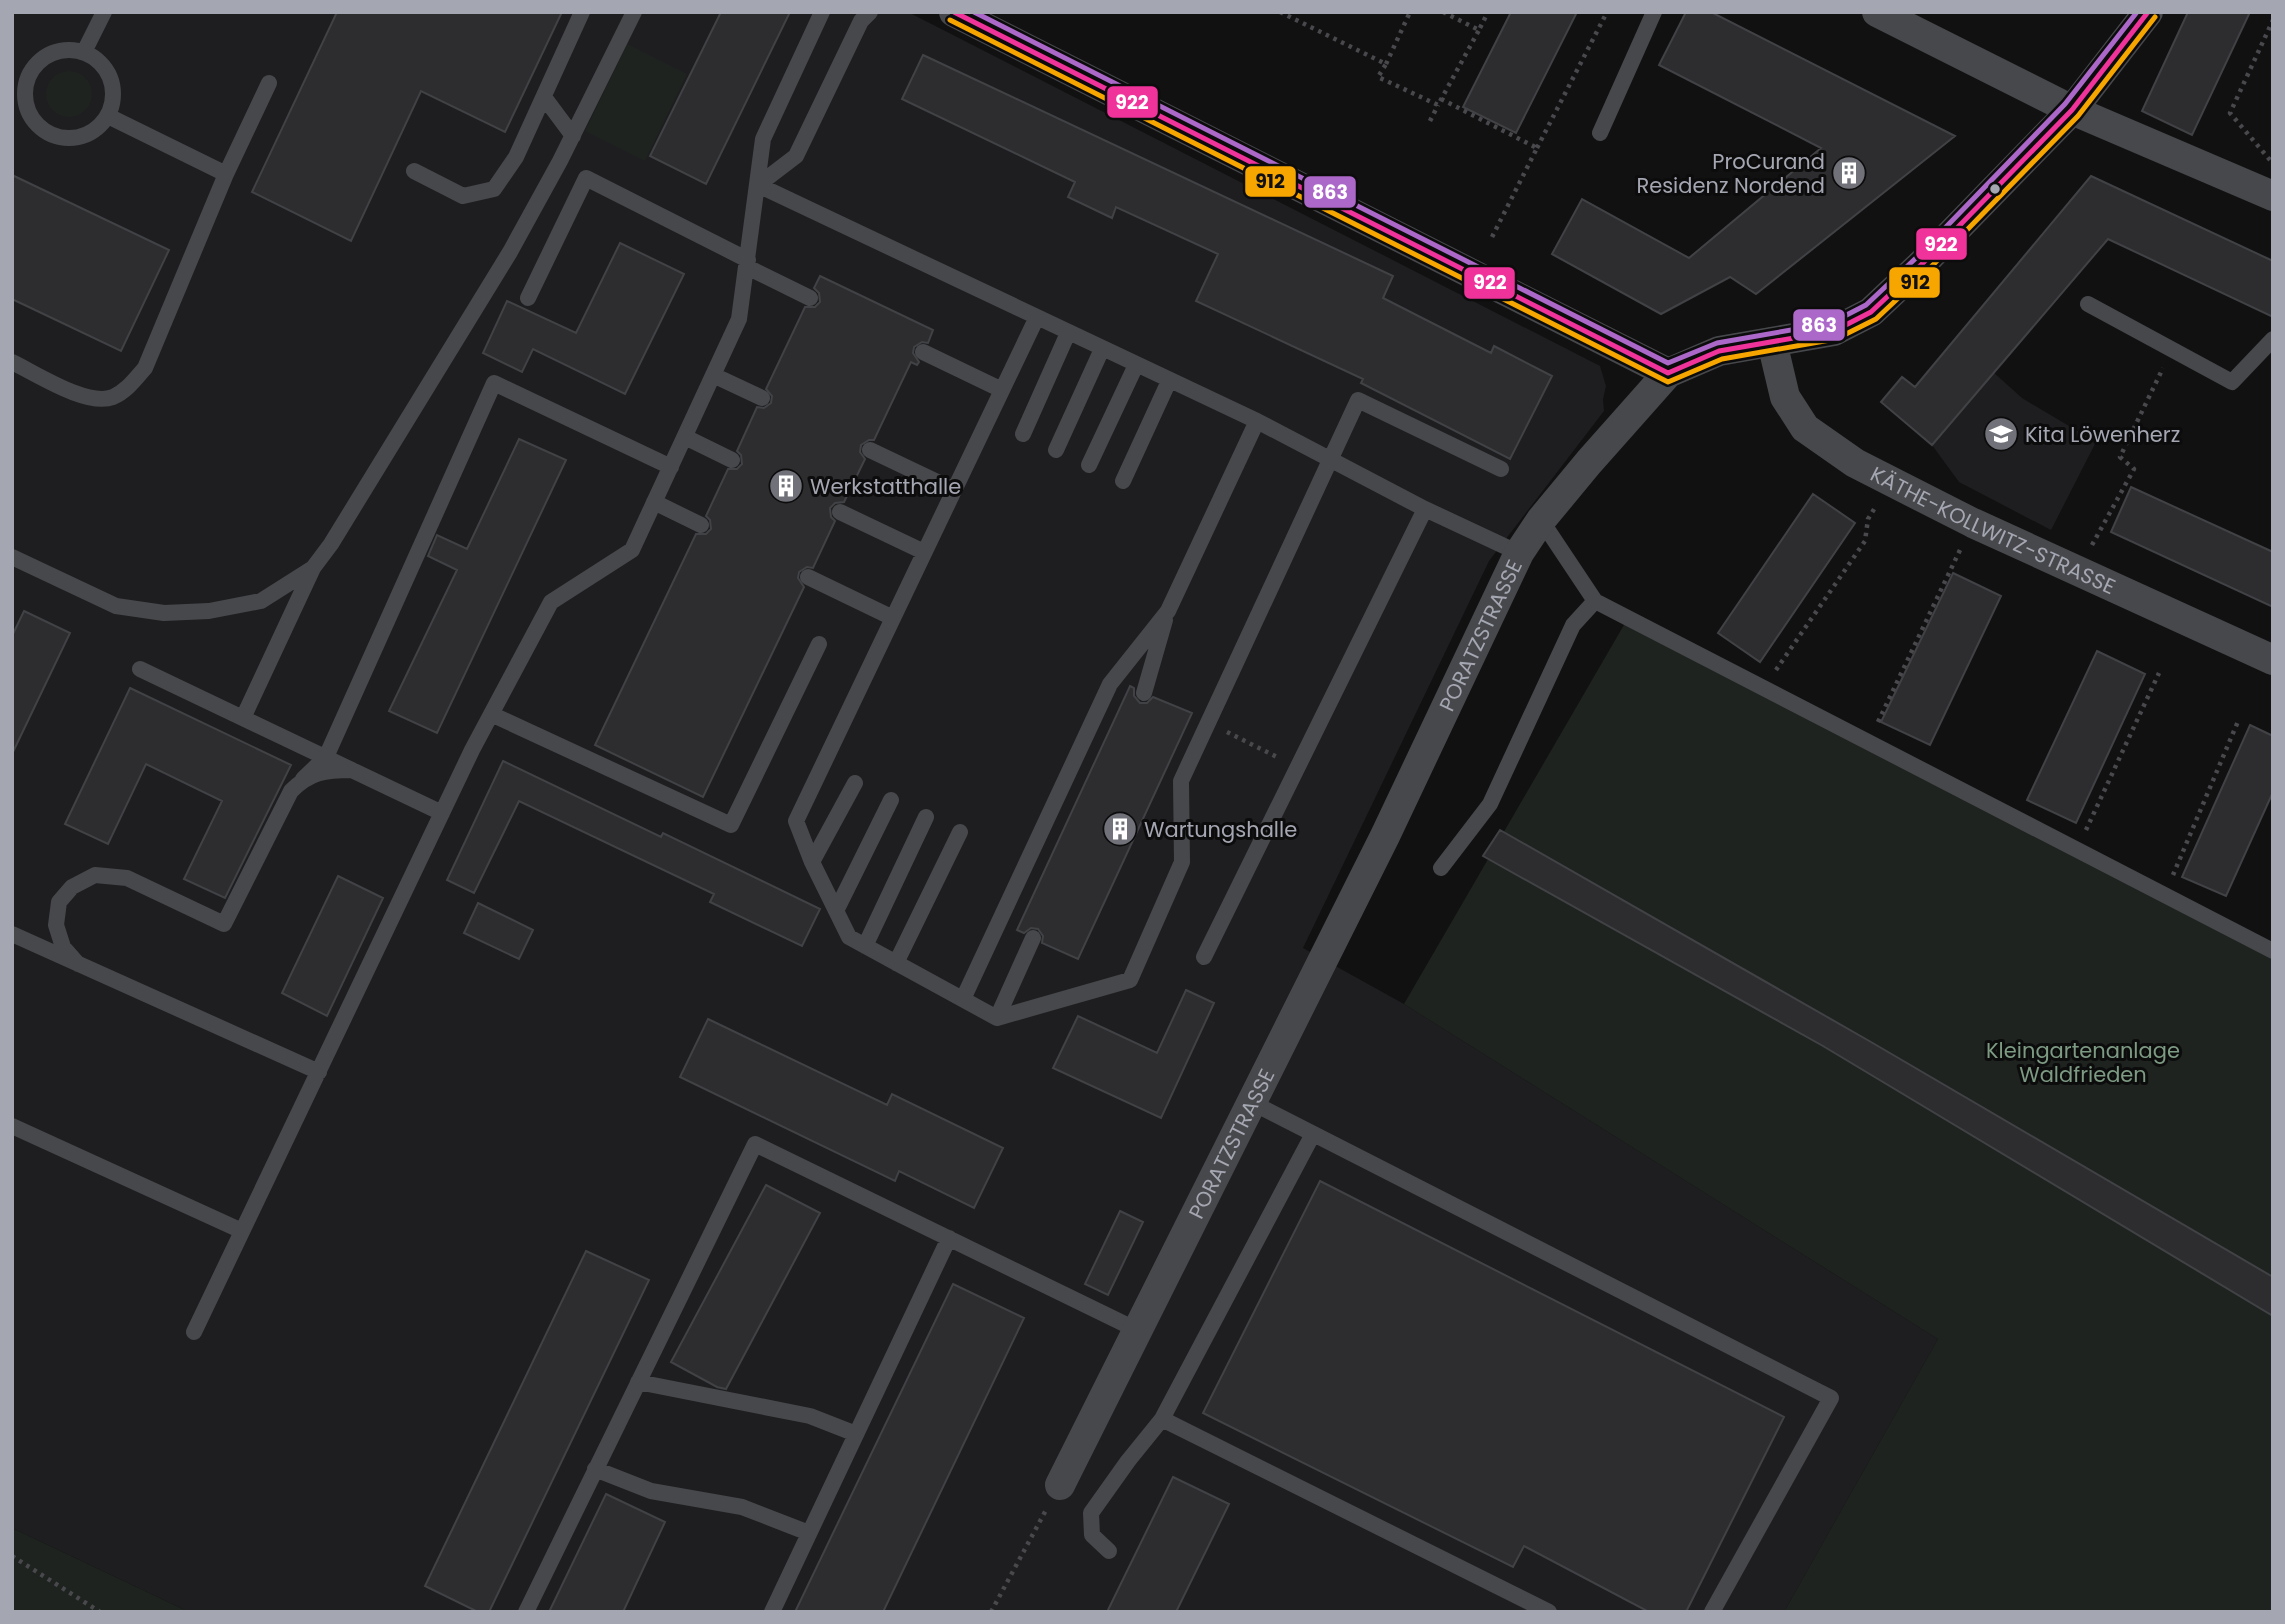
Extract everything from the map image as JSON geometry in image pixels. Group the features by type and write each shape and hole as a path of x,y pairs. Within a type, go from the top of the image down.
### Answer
{"street":[{"path":"954,12 1668,373"},
{"path":"1877,12 2072,110 2266,193"},
{"name":"PORATZSTRASSE","path":"1060,1485 1385,836 1519,553 1541,520 1589,461 1668,373 1719,351 1834,331 1871,312 2072,110 2148,12"},
{"name":"KÄTHE-KOLLWITZ-STRASSE","path":"1772,342 1785,397 1805,428 1855,463 1973,523 2273,660"}],"lane":[{"path":"84,52 104,12"},
{"path":"414,171 463,196 494,189 516,157 582,12"},
{"path":"243,718 313,568 331,544 510,252 573,135 634,12"},
{"path":"194,1332 442,813 551,601 632,550 739,319 763,139 822,12"},
{"path":"758,185 796,156 861,21 870,12"},
{"path":"1600,133 1654,12"},
{"path":"57,51 84,52 98,60 108,72 113,87 113,102 108,116 98,129 85,136 69,139 54,136 42,130 32,120 26,107 20,76 44,57 57,51"},
{"path":"12,362 82,396 97,400 113,397 130,386 145,368 226,174 270,83"},
{"path":"544,97 573,135"},
{"path":"108,116 226,174"},
{"path":"528,298 586,178 810,298"},
{"path":"758,185 1257,421 1424,509 1519,553"},
{"path":"2088,304 2232,382 2273,339"},
{"path":"1037,317 796,821 849,937 997,1018 1130,980 1182,862 1181,781 1329,459 1359,400 1501,469"},
{"path":"1023,434 1068,333"},
{"path":"1056,450 1102,349"},
{"path":"923,352 1002,390"},
{"path":"1089,465 1136,365"},
{"path":"713,374 762,398"},
{"path":"1123,481 1169,381"},
{"path":"78,964 63,947 56,925 59,902 72,887 96,875 127,878 225,923 291,791 326,757 494,383 671,467"},
{"path":"1144,693 1168,611 1257,421"},
{"path":"685,437 732,460"},
{"path":"870,450 954,490"},
{"path":"654,502 701,525"},
{"path":"1204,957 1424,509"},
{"path":"840,512 924,552"},
{"path":"1541,520 1595,600 2273,951"},
{"path":"12,557 116,606 164,613 209,611 261,601 313,568"},
{"path":"808,577 893,618"},
{"path":"1441,868 1490,804 1573,625 1595,600"},
{"path":"963,999 1110,684 1168,611"},
{"path":"491,714 731,824 818,644"},
{"path":"140,669 442,813"},
{"path":"303,779 332,770 352,770"},
{"path":"813,862 855,783"},
{"path":"836,911 891,800"},
{"path":"865,946 926,817"},
{"path":"896,963 960,832"},
{"path":"12,934 318,1072"},
{"path":"997,1018 1033,938"},
{"path":"1251,1102 1831,1398 1712,1612"},
{"path":"12,1126 242,1231"},
{"path":"1109,1551 1092,1535 1091,1513 1162,1419 1313,1133"},
{"path":"526,1612 755,1144 1137,1330"},
{"path":"772,1612 948,1238"},
{"path":"638,1382 810,1416 856,1434"},
{"path":"1162,1419 1549,1612"},
{"path":"596,1469 651,1490 742,1507 809,1533"}],"path":[{"path":"1280,12 1385,64"},
{"path":"1410,12 1378,77 1537,148"},
{"path":"1443,12 1479,30"},
{"path":"1430,121 1488,12"},
{"path":"1490,241 1607,12"},
{"path":"2266,193 2270,159 2230,113 2273,20"},
{"path":"2078,571 2134,469 2120,457 2172,349"},
{"path":"1764,688 1865,541 1868,519 1891,482"},
{"path":"1869,742 1973,523"},
{"path":"2077,850 2158,673"},
{"path":"2165,895 2239,719"},
{"path":"1207,723 1298,767"},
{"path":"991,1612 1060,1485"},
{"path":"12,1556 100,1612"}],"shaded area":[{"path":"12,12 908,12 1600,366 1606,386 1604,411 1489,561 1303,948 1404,1004 1938,1339 1784,1612 189,1612 12,1528"},
{"name":"Kita Löwenherz","path":"1973,354 2022,398 2096,442 2051,530 1959,482 1932,445 1909,426"}],"green space":[{"path":"627,44 687,74 645,161 585,131"},
{"path":"69,71 85,78 92,94 85,110 69,117 53,110 46,94 53,78"},
{"name":"Kleingartenanlage Waldfrieden","path":"1628,618 2273,948 2273,1612 1784,1612 1938,1339 1404,1004"},
{"path":"12,1528 189,1612 12,1612"}],"building":[{"path":"337,12 562,12 505,132 421,91 351,241 252,192"},
{"path":"721,12 790,12 706,184 650,156"},
{"path":"1511,12 1577,12 1516,133 1463,107"},
{"name":"ProCurand Residenz Nordend","path":"1686,12 1711,12 1955,136 1756,294 1730,277 1661,314 1552,254 1582,199 1689,258 1821,148 1659,65"},
{"path":"2188,12 2250,12 2192,135 2142,111"},
{"path":"923,55 1393,276 1383,298 1491,353 1494,346 1552,376 1510,459 1361,383 1363,379 1196,301 1218,254 1116,207 1112,218 1068,197 1075,182 902,99"},
{"path":"12,175 169,250 121,351 12,299"},
{"path":"2091,176 2273,261 2273,317 2108,239 1932,445 1881,402 1902,377 1915,387"},
{"path":"620,243 684,274 625,394 533,349 522,372 483,353 507,301 576,333"},
{"name":"Werkstatthalle","path":"820,276 933,330 928,343 922,342 914,347 913,353 919,362 917,365 911,362 874,440 861,445 860,452 865,459 844,502 835,503 830,508 831,517 835,521 813,568 807,567 799,572 798,578 804,587 703,797 595,745 696,534 706,534 711,529 710,520 706,516 728,469 737,469 742,464 741,455 737,451 757,407 764,408 771,403 772,396 766,389 805,307 815,307 820,302 819,293 814,288"},
{"path":"519,439 566,460 437,733 389,711 457,570 428,556 437,535 467,549"},
{"path":"2131,487 2273,552 2273,607 2111,532"},
{"path":"1813,494 1855,523 1760,662 1718,633"},
{"path":"1953,573 2001,596 1930,745 1881,722"},
{"path":"24,611 70,633 12,754 12,636"},
{"path":"2097,651 2145,674 2076,823 2027,800"},
{"path":"1130,686 1134,688 1134,696 1140,703 1147,703 1153,697 1192,713 1078,959 1042,943 1043,936 1038,929 1031,928 1024,933 1017,930"},
{"path":"130,688 291,765 225,898 184,879 222,801 146,764 108,844 65,824"},
{"path":"2250,725 2273,736 2273,792 2226,896 2182,877"},
{"path":"503,761 661,837 663,833 820,909 802,946 710,902 714,894 519,801 474,893 447,880"},
{"path":"1500,830 1871,1042 2273,1277 2273,1316 1823,1046 1483,856"},
{"path":"338,876 383,898 327,1016 282,993"},
{"path":"478,903 533,930 519,959 464,933"},
{"path":"1186,990 1214,1003 1161,1118 1053,1068 1078,1016 1157,1053"},
{"path":"708,1019 887,1105 892,1094 1003,1148 974,1208 899,1171 895,1181 680,1077"},
{"path":"1320,1181 1784,1417 1686,1612 1649,1612 1524,1546 1513,1567 1203,1413"},
{"path":"766,1185 820,1213 726,1389 717,1387 671,1362"},
{"path":"1120,1211 1143,1222 1108,1295 1085,1284"},
{"path":"586,1251 649,1280 489,1612 478,1612 425,1586"},
{"path":"953,1284 1024,1318 883,1612 795,1612"},
{"path":"1173,1477 1229,1504 1176,1612 1107,1612"},
{"path":"606,1494 665,1522 623,1612 549,1612"}],"transit line":[{"name":"922","path":"954,12 1668,373"},
{"name":"863","path":"974,12 1668,363 1717,343 1831,323 1866,305 1916,258 2065,104 2137,12"},
{"name":"922","path":"1668,373 1719,351 1834,331 1871,312 1922,264 2072,110 2148,12"},
{"name":"912","path":"950,20 1668,382 1722,359 1836,339 1876,319 1928,270 2078,116 2155,17"}],"place":[{"name":"ProCurand Residenz Nordend","path":"1849,173"},
{"name":"Kita Löwenherz","path":"2001,434"},
{"name":"Werkstatthalle","path":"786,486"},
{"name":"Wartungshalle","path":"1120,829"}]}
